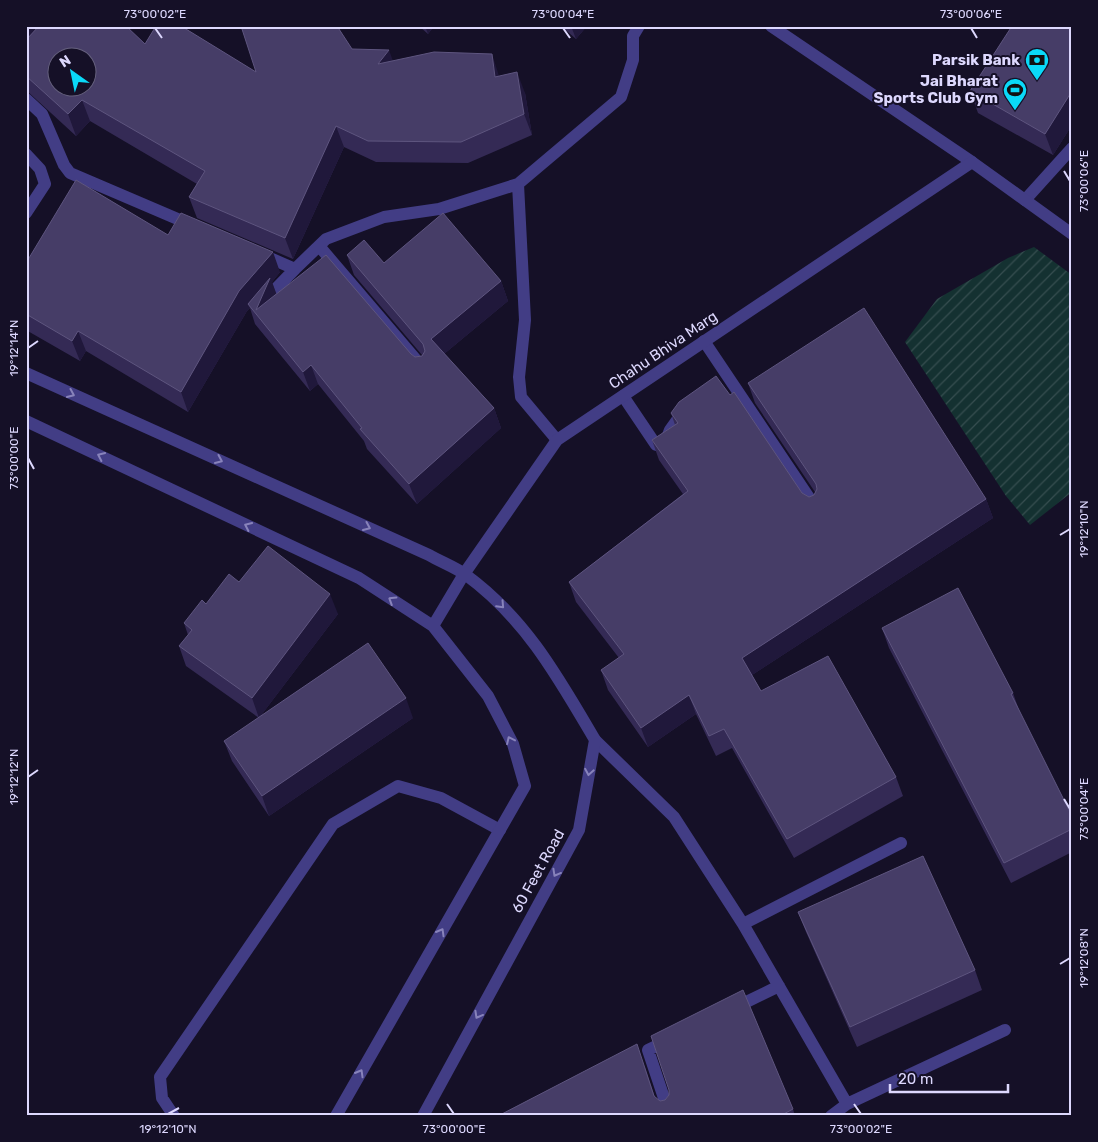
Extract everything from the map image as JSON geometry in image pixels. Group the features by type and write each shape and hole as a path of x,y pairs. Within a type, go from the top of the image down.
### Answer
{"street":[{"path":"256,311 295,268 326,240 384,217 439,209 518,184 621,97 633,60 633,36 639,26"},
{"path":"771,26 972,162 1072,234"},
{"path":"26,98 42,114 64,165 70,174 205,230"},
{"path":"1025,200 1072,148"},
{"path":"26,154 40,169 45,184 26,213"},
{"name":"Chahu Bhiva Marg","path":"433,626 464,574 557,440 972,162"},
{"path":"518,184 525,320 519,377 521,398 557,440"},
{"path":"319,246 424,369"},
{"path":"250,250 295,268"},
{"path":"704,342 816,508"},
{"path":"26,374 429,555 464,574 500,602 550,663 595,740 674,817 743,924 847,1104"},
{"path":"622,396 656,445 665,443 670,430 680,416"},
{"path":"26,421 359,578 433,626 488,696 513,744 525,786 336,1116"},
{"name":"60 Feet Road","path":"423,1116 579,830 595,740"},
{"path":"174,1116 162,1098 160,1078 333,824 398,786 441,798 500,830"},
{"path":"743,924 901,843"},
{"path":"726,1012 779,986"},
{"path":"831,1116 847,1104 1005,1030"},
{"path":"670,1116 644,1052 683,1033"}],"green space":[{"path":"1034,247 1072,275 1072,492 1030,525 1006,496 905,342 937,299 1008,258"}],"building":[{"path":"39,26 126,26 145,44 156,26 181,26 256,72 241,26 337,26 352,49 389,50 378,64 434,52 492,54 495,77 517,72 524,114 461,142 368,141 336,126 285,238 189,197 205,171 82,100 68,114 50,98 98,98 98,48 48,48 48,96 26,76 26,40"},
{"path":"1012,26 1072,26 1072,91 1045,134 970,91"},
{"path":"76,180 168,235 181,213 273,252 239,291 181,392 78,331 72,341 26,314 26,263"},
{"path":"443,213 501,281 431,339 494,408 409,484 360,429 362,428 311,365 303,372 248,304 270,278 256,310 326,255 411,354 415,357 422,356 425,351 423,344 347,255 364,240 384,263"},
{"path":"864,308 986,499 742,658 761,691 828,656 896,777 787,839 724,729 709,736 689,695 641,728 601,670 624,654 569,582 688,491 652,440 678,423 671,413 679,402 716,376 730,395 734,392 802,493 809,497 814,495 817,489 816,484 748,383"},
{"path":"268,546 330,594 252,698 179,646 192,630 184,623 202,600 206,604 229,574 239,582"},
{"path":"958,588 1013,693 1011,694 1072,816 1072,829 1004,863 882,628"},
{"path":"368,643 406,698 262,796 224,741"},
{"path":"923,856 975,970 850,1027 798,912"},
{"path":"743,990 793,1109 780,1116 498,1116 637,1044 654,1096 660,1101 665,1100 669,1095 669,1090 651,1036"}],"place":[{"name":"Parsik Bank","path":"1037,81"},
{"name":"Jai Bharat Sports Club Gym","path":"1015,111"}]}
